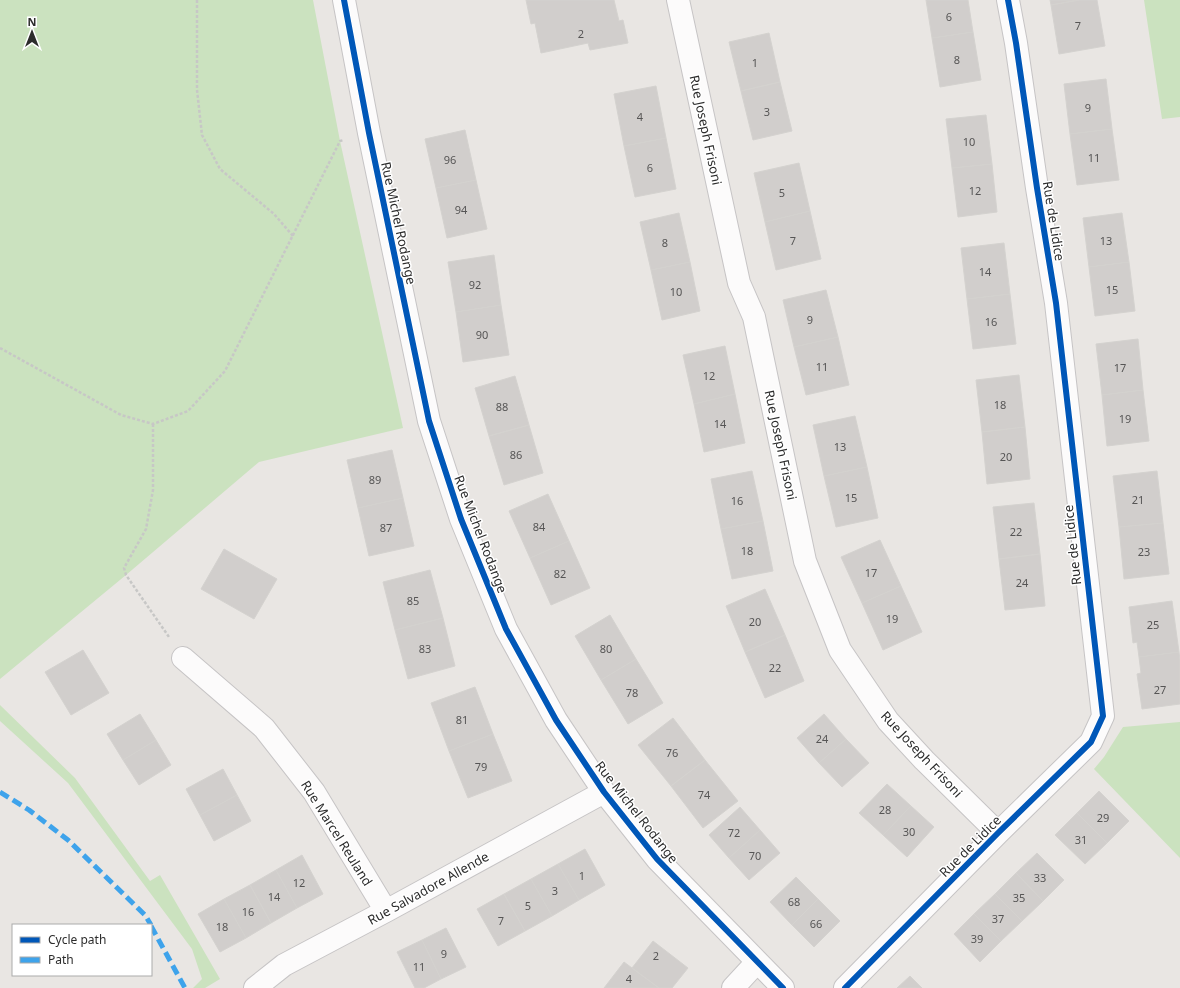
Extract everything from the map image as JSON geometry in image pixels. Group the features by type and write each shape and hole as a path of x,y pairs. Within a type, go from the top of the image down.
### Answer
{"street":[{"name":"Rue Michel Rodange","path":"344,0 369,133 429,421 461,520 506,629 556,720 604,792 656,859 782,988"},
{"name":"Rue Joseph Frisoni","path":"678,0 738,283 754,317 805,562 840,650 888,721 924,760 998,833"},
{"name":"Rue de Lidice","path":"845,988 998,833 1091,742 1102,716 1056,303 1008,0"},
{"name":"Rue Marcel Reuland","path":"183,658 264,728 314,792 386,912"},
{"name":"Rue Salvadore Allende","path":"255,988 284,965 386,912 604,792"},
{"path":"733,988 757,962"}],"path":[{"path":"197,0 197,90 202,135 220,170 274,214 293,236"},
{"path":"0,348 121,416 153,424 188,411 225,371 340,141 369,133"},
{"path":"153,424 153,490 146,529 124,568 126,575 183,658"}],"green space":[{"path":"0,0 313,0 340,141 403,428 259,462 126,575 0,679"},
{"path":"1144,0 1180,0 1180,117 1162,119"},
{"path":"0,705 75,778 150,881 160,875 220,979 205,988 193,988 202,979 192,949 68,783 0,721"},
{"path":"1180,722 1180,858 1094,769 1104,757 1123,727"}],"building":[{"path":"526,0 614,0 619,21 623,20 628,43 590,50 588,43 541,53 535,23 531,24"},
{"path":"926,0 968,0 973,32 932,38"},
{"path":"1050,0 1079,0 1051,5"},
{"path":"1079,0 1097,0 1105,46 1059,54 1051,5"},
{"path":"973,32 981,80 940,87 932,38"},
{"path":"769,33 780,82 741,91 729,42"},
{"path":"1106,79 1112,129 1070,134 1064,84"},
{"path":"780,82 792,131 753,140 741,91"},
{"path":"656,86 666,138 624,146 614,94"},
{"path":"986,115 992,164 952,168 946,119"},
{"path":"1112,129 1119,180 1077,185 1070,134"},
{"path":"465,130 476,180 436,188 425,139"},
{"path":"666,138 676,189 635,197 624,146"},
{"path":"799,163 810,211 765,222 754,173"},
{"path":"992,164 997,212 958,217 952,168"},
{"path":"476,180 487,229 447,238 436,188"},
{"path":"810,211 821,259 776,270 765,222"},
{"path":"679,213 690,262 651,270 640,222"},
{"path":"1122,213 1129,262 1089,267 1083,218"},
{"path":"1004,243 1010,294 967,299 961,248"},
{"path":"494,255 501,305 456,312 448,262"},
{"path":"690,262 700,311 662,320 651,270"},
{"path":"1129,262 1135,311 1095,316 1089,267"},
{"path":"826,290 838,337 794,347 783,300"},
{"path":"1010,294 1016,344 973,349 967,299"},
{"path":"501,305 509,355 463,362 456,312"},
{"path":"838,337 849,385 806,395 794,347"},
{"path":"1138,339 1143,390 1102,395 1096,344"},
{"path":"725,346 735,394 694,404 683,355"},
{"path":"1019,375 1025,427 982,432 976,380"},
{"path":"515,376 529,425 489,436 475,388"},
{"path":"1143,390 1149,441 1107,446 1102,395"},
{"path":"735,394 745,443 704,452 694,404"},
{"path":"855,416 867,467 824,476 813,425"},
{"path":"529,425 543,473 504,485 489,436"},
{"path":"1025,427 1030,479 987,484 982,432"},
{"path":"392,450 403,498 358,508 347,460"},
{"path":"867,467 878,518 836,527 824,476"},
{"path":"752,471 763,521 721,529 711,479"},
{"path":"1157,471 1163,523 1119,527 1113,476"},
{"path":"548,494 569,541 530,558 509,511"},
{"path":"403,498 414,546 369,556 358,508"},
{"path":"1034,503 1040,554 999,559 993,507"},
{"path":"763,521 773,571 732,579 721,529"},
{"path":"1163,523 1169,574 1124,579 1119,527"},
{"path":"880,540 901,586 862,603 841,557"},
{"path":"569,541 590,588 551,605 530,558"},
{"path":"224,549 277,579 254,619 201,589"},
{"path":"1040,554 1045,606 1005,610 999,559"},
{"path":"430,570 443,618 395,630 383,582"},
{"path":"901,586 922,632 883,650 862,603"},
{"path":"765,589 785,635 745,652 726,606"},
{"path":"1172,601 1179,652 1139,657 1137,642 1133,643 1129,607"},
{"path":"610,615 636,659 601,680 575,636"},
{"path":"443,618 455,666 408,679 395,630"},
{"path":"785,635 804,681 765,698 745,652"},
{"path":"83,650 109,693 71,715 45,672"},
{"path":"1179,652 1180,704 1142,709 1137,674 1141,673 1139,657"},
{"path":"636,659 663,703 628,724 601,680"},
{"path":"475,687 493,734 449,751 431,703"},
{"path":"140,714 156,740 123,760 107,734"},
{"path":"824,714 846,739 819,763 797,738"},
{"path":"673,718 705,760 671,786 638,745"},
{"path":"493,734 512,781 468,798 449,751"},
{"path":"846,739 869,763 842,787 819,763"},
{"path":"156,740 171,765 139,785 123,760"},
{"path":"705,760 738,801 703,828 671,786"},
{"path":"223,769 237,795 200,815 186,789"},
{"path":"887,784 911,806 883,835 859,813"},
{"path":"1099,791 1129,821 1107,843 1077,813"},
{"path":"237,795 251,821 214,841 200,815"},
{"path":"911,806 934,827 907,857 883,835"},
{"path":"740,807 760,830 729,858 709,835"},
{"path":"1077,813 1107,843 1085,864 1055,835"},
{"path":"760,830 780,853 749,880 729,858"},
{"path":"585,849 605,885 579,900 558,864"},
{"path":"1037,853 1064,880 1043,901 1016,873"},
{"path":"302,855 323,894 297,908 276,870"},
{"path":"558,864 579,900 552,916 531,879"},
{"path":"276,870 297,908 271,923 250,885"},
{"path":"1016,873 1043,901 1022,921 995,894"},
{"path":"796,877 818,899 792,925 770,902"},
{"path":"531,879 552,916 525,931 504,894"},
{"path":"250,885 271,923 246,938 224,899"},
{"path":"504,894 525,931 498,946 477,909"},
{"path":"995,894 1022,921 1001,941 974,914"},
{"path":"224,899 246,938 220,952 198,914"},
{"path":"818,899 840,921 814,947 792,925"},
{"path":"974,914 1001,941 980,962 954,934"},
{"path":"446,928 466,967 441,979 422,940"},
{"path":"422,940 441,979 424,988 415,988 397,952"},
{"path":"653,941 688,968 672,988 659,988 632,968"},
{"path":"624,962 632,968 659,988 604,988"},
{"path":"910,976 922,988 897,988"}],"marked path":[{"path":"0,792 29,810 68,840 145,915 150,924"},
{"path":"152,928 185,988"}],"cycle path":[{"path":"344,0 369,133 429,421 461,519 506,629 556,720 604,792 657,859 783,988"},
{"path":"845,988 998,833 1091,742 1103,716 1056,303 1008,0"}]}
